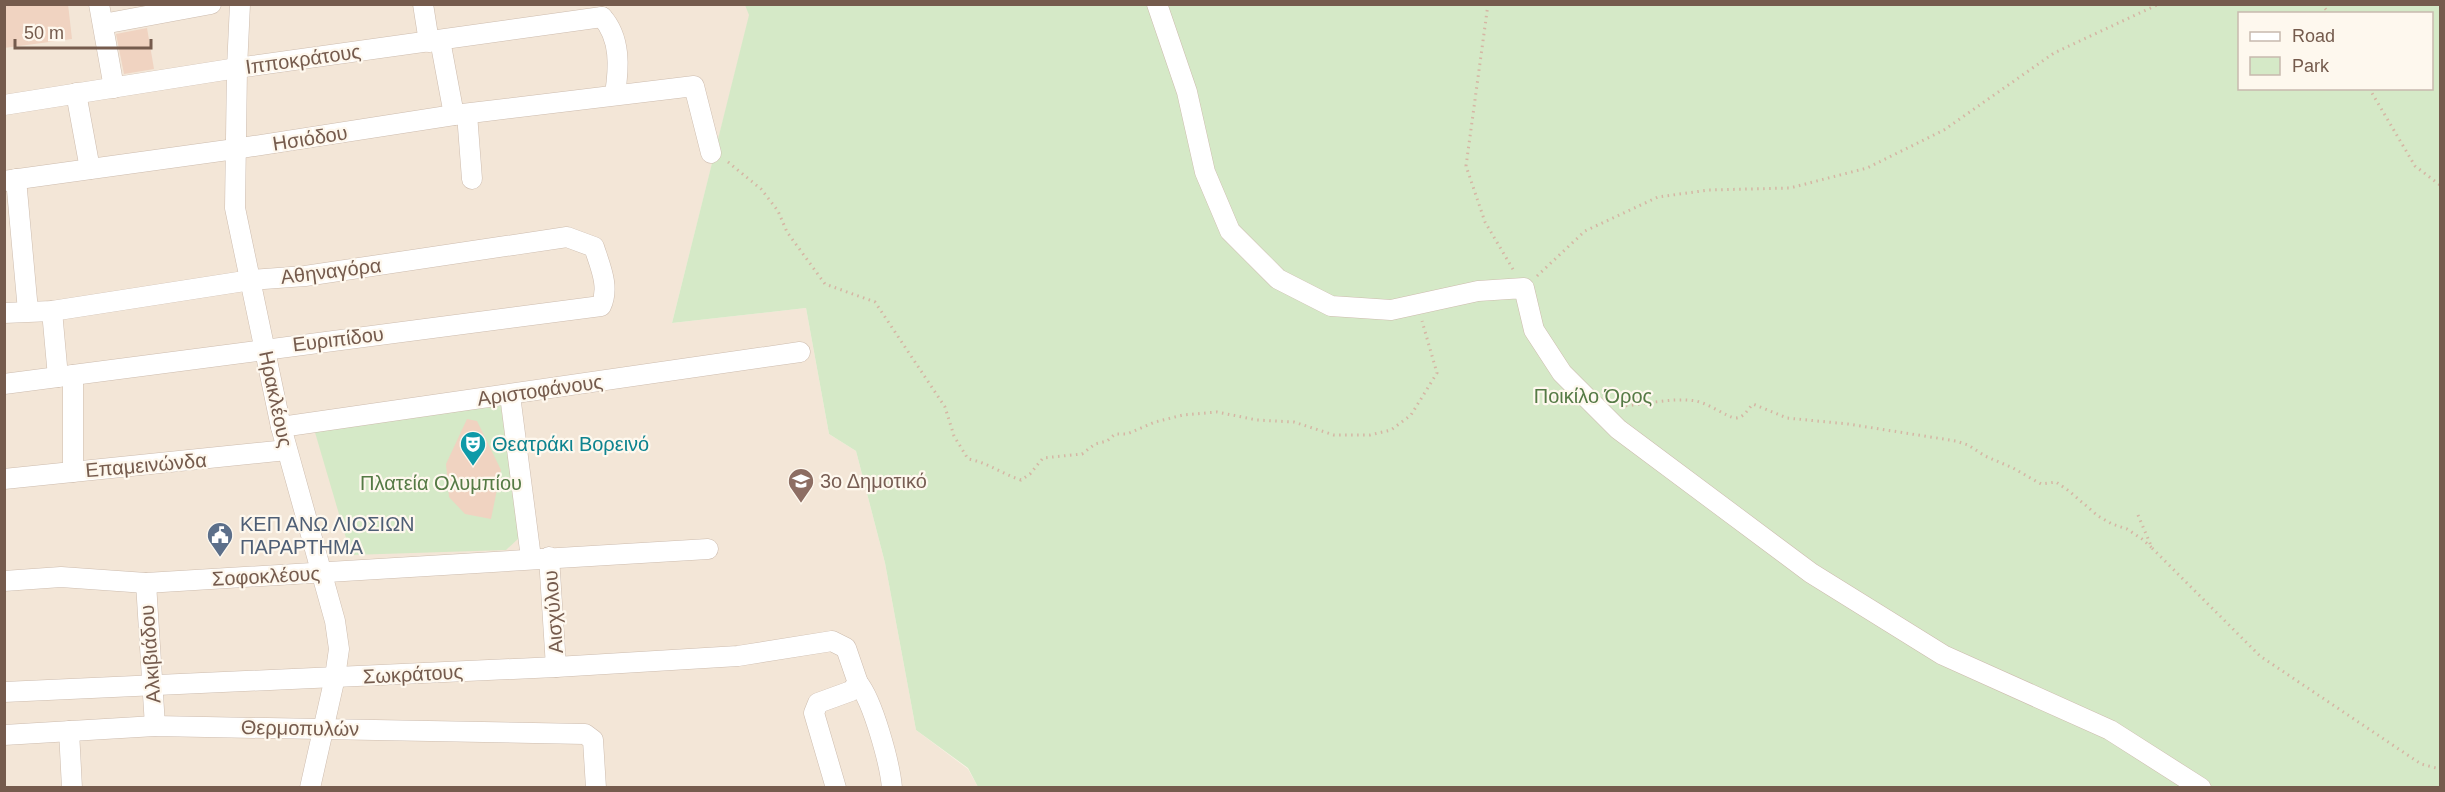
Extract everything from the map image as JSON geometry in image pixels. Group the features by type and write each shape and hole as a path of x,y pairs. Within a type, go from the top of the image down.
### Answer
{"street":[{"path":"99,4 114,87"},
{"path":"103,24 211,4"},
{"name":"Ηρακλέους","path":"240,4 235,208 281,427 335,621 339,650 310,788"},
{"path":"423,4 461,115 472,179"},
{"path":"1157,4 1187,92 1205,172 1230,231 1278,279 1331,306 1390,310 1478,291 1524,288 1534,330 1562,373 1618,429 1811,573 1943,656 2110,730 2201,788"},
{"path":"601,11 615,42 619,70 615,94"},
{"name":"Ιπποκράτους","path":"4,105 237,68 434,41 601,11"},
{"name":"Ησιόδου","path":"10,180 235,150 461,115 615,94 694,86 711,153"},
{"path":"76,93 90,169"},
{"path":"10,180 28,311"},
{"name":"Αθηναγόρα","path":"4,313 52,311 251,280 305,276 567,237 594,247 604,283 605,296 601,306"},
{"name":"Ευριπίδου","path":"4,384 601,306"},
{"path":"52,311 66,376 73,472"},
{"name":"Αριστοφάνους","path":"281,427 800,352"},
{"name":"Αισχύλου","path":"510,394 540,558 556,667"},
{"name":"Επαμεινώνδα","path":"4,479 287,450"},
{"name":"Σοφοκλέους","path":"4,581 61,577 146,583 708,549"},
{"name":"Αλκιβιάδου","path":"146,583 155,726"},
{"name":"Σωκράτους","path":"4,692 556,667 738,656 832,641 846,648 858,683"},
{"path":"836,788 814,713 818,704 851,691 858,683 868,699 890,770 891,788"},
{"name":"Θερμοπυλών","path":"4,735 155,726 585,734 593,740 596,788"},
{"path":"69,731 72,788"}],"path":[{"path":"1488,4 1466,166 1485,222 1524,288 1585,231 1658,196 1709,190 1790,188 1867,168 1944,130 2054,53 2159,4"},
{"path":"2370,90 2415,166 2440,185"},
{"path":"711,153 730,163 761,189 778,211 787,232 825,284 875,302 945,407 954,436 968,459 985,462 999,473 1021,480 1030,474 1043,458 1082,454 1095,444 1107,441 1115,434 1128,434 1155,422 1183,415 1218,412 1257,420 1294,422 1334,435 1370,435 1391,430 1411,416 1437,373 1418,304"},
{"path":"1600,411 1608,406 1693,401 1710,405 1729,417 1738,418 1744,415 1753,404 1787,418 1848,424 1956,441 1968,445 2041,484 2056,482 2098,516 2142,538 2260,656 2421,764 2440,769"},
{"path":"2138,515 2152,548"}],"shaded area":[{"path":"5,5 752,5 672,323 806,308 829,434 856,451 885,563 916,730 968,769 978,787 5,788"}],"green space":[{"name":"Ποικίλο Όρος","path":"745,5 2440,5 2440,787 978,787 968,768 916,730 885,563 856,451 829,434 806,308 672,323 749,15"},
{"name":"Πλατεία Ολυμπίου","path":"501,406 519,538 506,550 351,555 314,429"}],"building":[{"path":"4,4 68,4 72,39 4,48"},
{"path":"147,28 154,69 124,74 116,34"},
{"name":"Θεατράκι Βορεινό","path":"467,419 477,421 501,470 491,519 465,514 449,497 446,464"}],"place":[{"name":"Θεατράκι Βορεινό","path":"473,467"},
{"name":"3ο Δημοτικό","path":"801,504"},
{"name":"ΚΕΠ ΑΝΩ ΛΙΟΣΙΩΝ ΠΑΡΑΡΤΗΜΑ","path":"220,558"}]}
